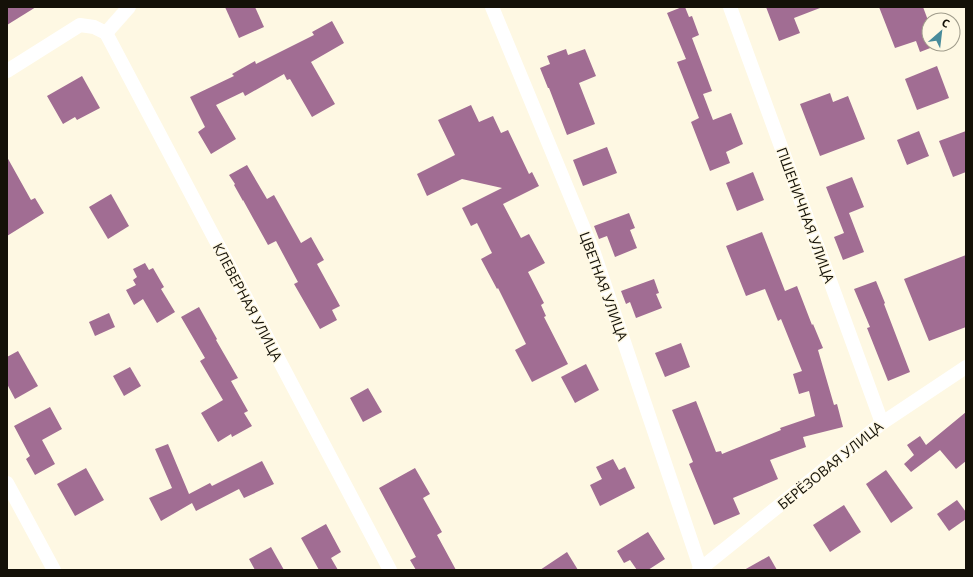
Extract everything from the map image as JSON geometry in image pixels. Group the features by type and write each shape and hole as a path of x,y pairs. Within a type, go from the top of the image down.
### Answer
{"street":[{"path":"7,71 80,25 94,27 106,33 129,7"},
{"name":"ЦВЕТНАЯ УЛИЦА","path":"492,7 594,253 700,570"},
{"name":"ПШЕНИЧНАЯ УЛИЦА","path":"730,7 882,422"},
{"name":"КЛЕВЕРНАЯ УЛИЦА","path":"106,33 390,570"},
{"name":"БЕРЁЗОВАЯ УЛИЦА","path":"700,570 882,422 966,367"},
{"path":"7,483 54,570"}],"building":[{"path":"7,7 36,7 7,25"},
{"path":"225,7 255,7 264,27 239,38"},
{"path":"685,7 689,17 692,16 699,35 692,38 712,91 703,94 713,120 731,113 743,144 726,152 730,163 710,171 691,122 699,118 677,62 686,59 667,13"},
{"path":"766,7 820,8 794,18 800,33 779,41"},
{"path":"879,7 923,7 925,12 921,12 921,52 916,41 895,48"},
{"path":"332,21 344,43 311,62 335,104 312,117 290,79 287,80 284,74 245,96 243,92 216,105 236,139 211,154 198,132 205,127 190,97 234,76 232,74 255,61 256,64 314,35 312,32"},
{"path":"566,49 568,55 585,49 596,76 579,83 595,124 567,135 540,68 550,64 547,56"},
{"path":"937,66 949,98 917,110 905,79"},
{"path":"82,76 100,108 77,120 75,117 63,124 47,96"},
{"path":"830,93 833,102 848,96 865,139 820,156 800,104"},
{"path":"471,105 479,122 493,116 501,133 508,130 529,174 532,172 539,186 503,204 521,238 529,234 545,263 528,272 544,303 541,305 546,316 544,317 568,364 532,382 515,350 526,344 498,288 497,289 481,259 492,253 477,223 471,226 462,208 502,188 462,179 427,196 417,174 455,155 438,120"},
{"path":"919,131 929,156 907,165 897,140"},
{"path":"966,131 966,172 953,177 939,141"},
{"path":"607,147 617,173 583,186 573,160"},
{"path":"7,157 31,200 35,198 44,213 7,236"},
{"path":"247,165 267,199 274,195 301,243 311,237 324,260 317,264 340,306 332,310 337,320 320,329 294,284 298,282 276,241 268,245 229,175"},
{"path":"753,172 764,200 737,211 726,183"},
{"path":"852,177 864,207 849,213 864,252 843,260 834,237 844,233 826,187"},
{"path":"111,194 129,226 108,239 89,207"},
{"path":"629,213 635,228 630,230 637,248 615,257 607,236 599,239 594,226"},
{"path":"762,232 785,291 797,286 812,325 813,324 823,348 818,350 834,405 837,404 843,427 803,437 806,447 770,460 778,479 733,498 740,514 714,525 689,464 693,462 672,410 696,401 716,452 721,451 722,454 781,430 780,428 815,416 809,391 799,394 793,374 802,371 781,319 778,321 765,289 746,296 726,246"},
{"path":"966,255 966,327 929,341 904,279"},
{"path":"145,263 149,270 153,268 164,287 161,289 175,312 157,323 143,299 134,305 126,290 136,285 133,280 137,277 133,269"},
{"path":"654,279 659,293 656,294 662,308 636,318 630,302 626,304 621,291"},
{"path":"876,281 910,372 888,381 867,328 870,327 854,289"},
{"path":"199,307 238,378 231,381 248,411 244,413 252,426 232,437 231,434 218,442 201,413 223,400 200,361 205,358 181,317"},
{"path":"109,313 115,327 95,336 89,322"},
{"path":"681,343 690,367 665,377 655,353"},
{"path":"18,351 38,386 15,399 7,384 7,357"},
{"path":"586,364 599,390 575,403 561,377"},
{"path":"130,367 141,386 124,396 113,376"},
{"path":"368,388 382,412 363,422 350,398"},
{"path":"50,407 62,429 42,440 55,464 35,475 26,459 30,456 14,426"},
{"path":"966,412 966,461 956,469 940,450 911,472 904,464 914,455 907,445 920,436 926,445"},
{"path":"168,444 189,494 210,483 212,486 262,461 274,484 244,498 239,489 196,511 192,503 161,521 149,498 172,488 155,449"},
{"path":"613,459 619,470 625,467 635,488 600,506 590,485 602,479 596,467"},
{"path":"86,468 104,500 75,516 57,484"},
{"path":"415,468 430,494 423,498 442,532 437,535 456,570 416,570 410,560 416,557 379,488"},
{"path":"886,470 913,508 891,523 866,484"},
{"path":"957,500 966,512 966,519 949,531 937,514"},
{"path":"844,505 861,532 830,552 813,525"},
{"path":"326,524 341,552 331,558 338,570 319,570 301,538"},
{"path":"648,532 665,559 648,570 637,570 630,560 624,563 617,551"},
{"path":"271,547 284,570 255,570 249,559"},
{"path":"567,552 578,570 540,570"},
{"path":"769,556 777,570 744,570"}]}
